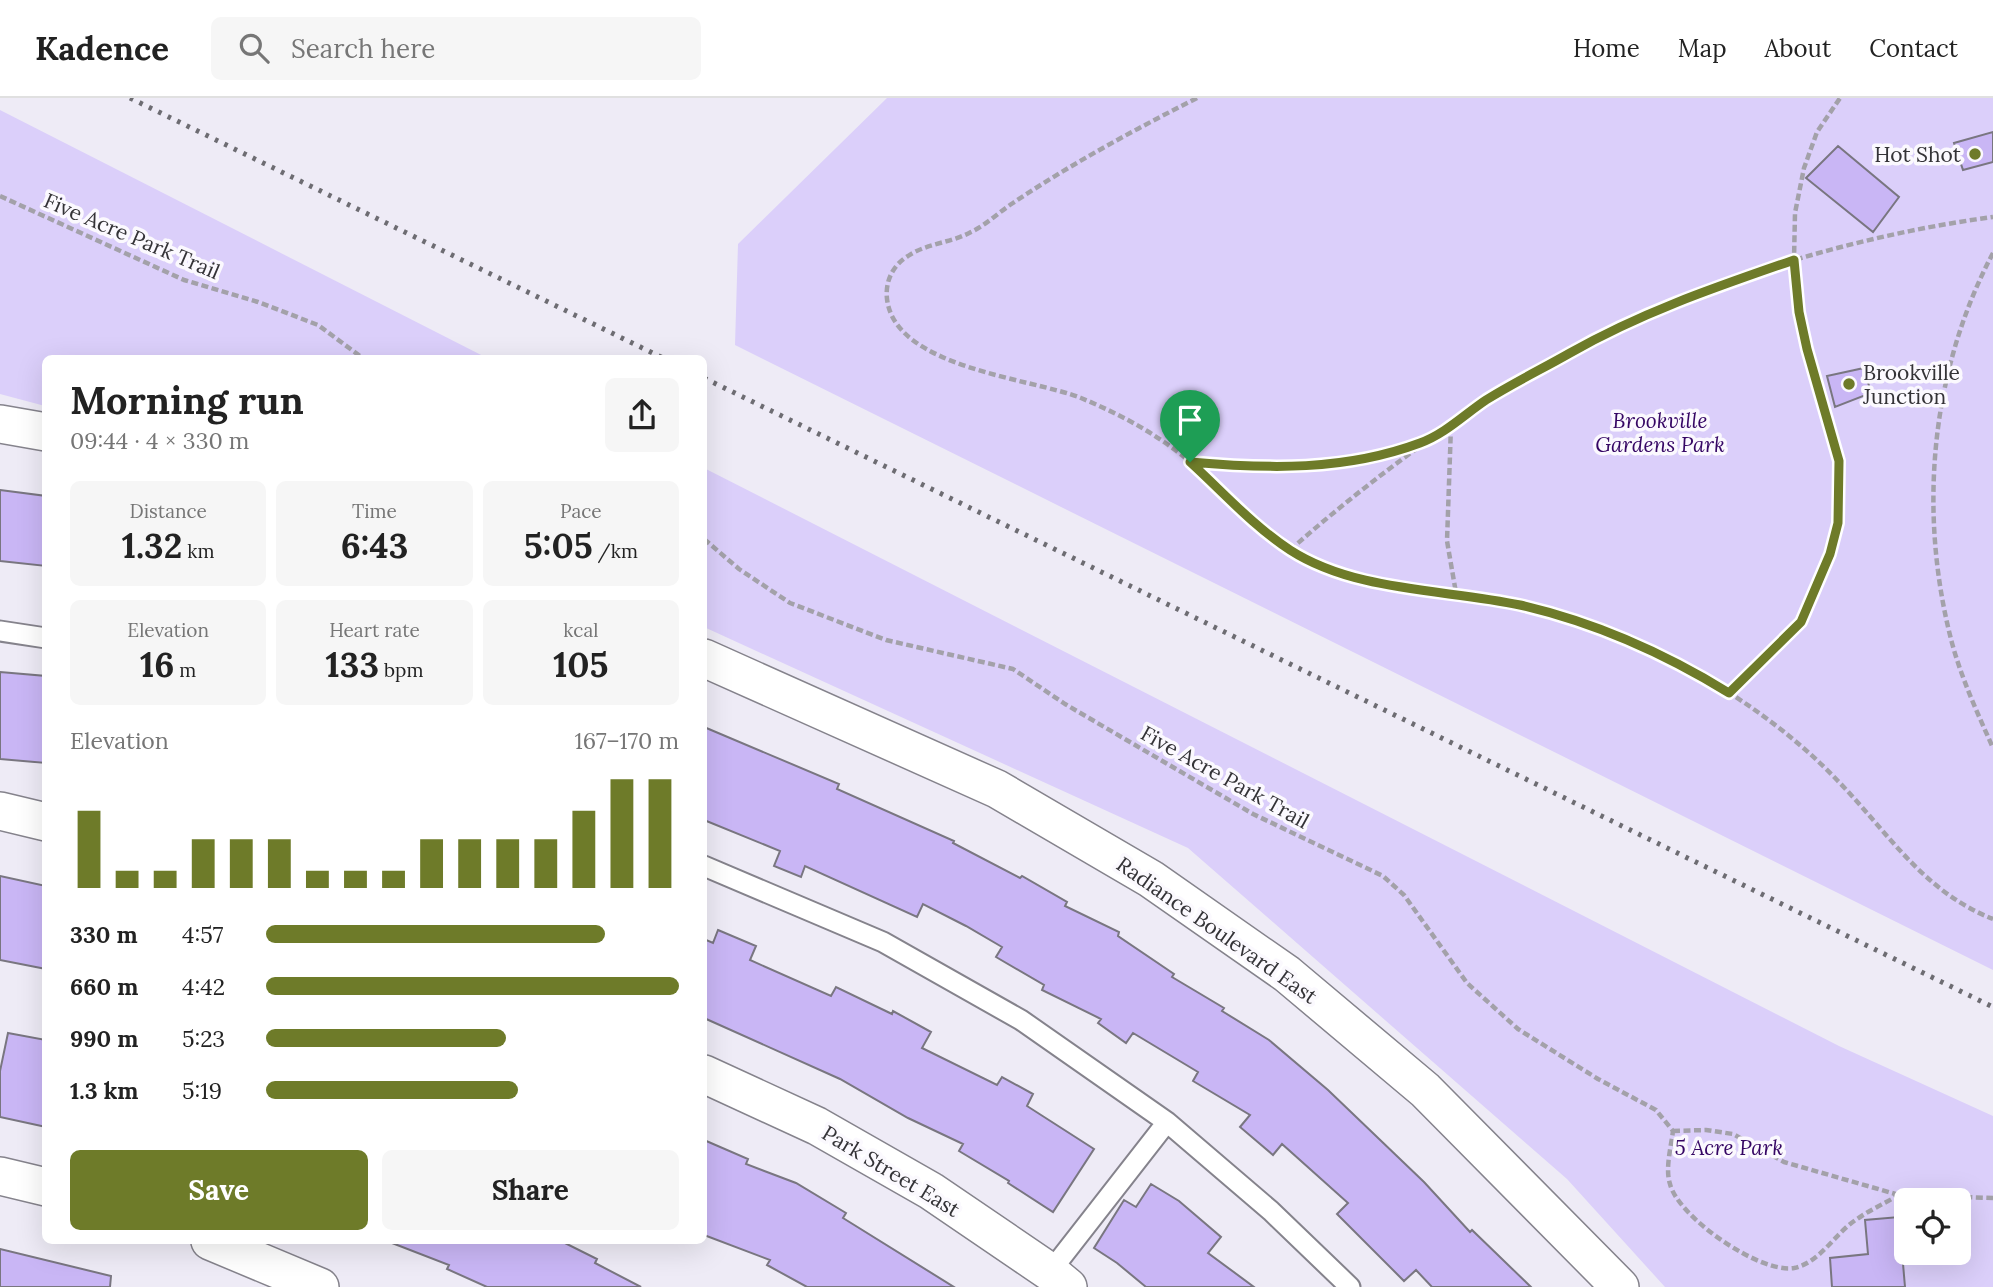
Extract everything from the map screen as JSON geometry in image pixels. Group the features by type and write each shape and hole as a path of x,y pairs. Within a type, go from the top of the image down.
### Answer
{"street":[{"path":"0,424 42,431"},
{"name":"Radiance Boulevard East","path":"707,659 997,789 1151,879 1287,974 1425,1090 1620,1287"},
{"path":"0,811 42,821"},
{"name":"Park Street East","path":"707,1075 817,1126 931,1191 1059,1279"},
{"path":"0,1177 42,1186"},
{"path":"217,1244 320,1287"}],"lane":[{"path":"0,631 42,637"},
{"path":"707,867 883,942 1021,1020 1167,1122 1271,1211 1350,1287"},
{"path":"1059,1279 1167,1122"}],"path":[{"path":"1197,98 1011,204 974,231 925,247 907,256 894,268 887,284 887,303 900,327 921,346 973,371 1078,397 1123,418 1164,442 1190,462 1290,550 1360,580 1399,588 1456,593 1550,612 1604,630 1670,659 1729,693 1786,734 1836,778 1922,876 1953,900 1993,919"},
{"path":"1729,693 1801,622 1830,554 1838,523 1839,461 1807,349 1799,312 1794,260 1795,213 1804,168 1817,132 1840,98"},
{"name":"Five Acre Park Trail","path":"0,196 184,280 258,302 318,325 359,355"},
{"path":"1290,550 1345,501 1421,443 1487,400 1584,345 1684,297 1794,260 1873,238 1993,217"},
{"path":"1993,253 1975,291 1950,366 1936,443 1933,525 1939,584 1953,645 1972,703 1993,748"},
{"path":"1451,425 1447,541 1456,593"},
{"path":"1190,462 1282,469 1346,463 1421,443"},
{"name":"Five Acre Park Trail","path":"707,542 739,569 790,603 886,640 1013,669 1065,704 1254,814 1383,876 1404,895 1467,983 1518,1029 1598,1079 1656,1110 1674,1131"},
{"path":"1894,1194 1784,1162 1733,1134 1706,1130 1674,1131 1669,1182 1675,1198 1712,1235 1766,1264 1791,1268 1809,1262 1855,1220 1894,1198"},
{"path":"1971,1197 1993,1198"}],"green space":[{"name":"Brookville Gardens Park","path":"887,98 1993,98 1993,970 735,345 738,244"},
{"path":"0,110 481,355 42,355 42,405 0,394"},
{"name":"5 Acre Park","path":"707,470 1839,1046 1993,1116 1993,1287 1665,1287 1567,1179 1188,848 707,628"}],"building":[{"name":"Hot Shot","path":"1993,132 1993,162 1963,170 1954,143"},
{"path":"1838,146 1899,197 1873,232 1806,178"},
{"path":"1864,368 1871,393 1835,407 1827,376"},
{"path":"0,490 42,495 42,566 0,561"},
{"path":"0,672 42,676 42,763 0,759"},
{"path":"707,728 839,784 837,789 954,841 953,843 1020,878 1022,876 1067,902 1065,906 1119,932 1118,936 1174,974 1172,977 1224,1008 1222,1011 1269,1040 1328,1090 1424,1182 1470,1232 1472,1230 1531,1287 1432,1287 1416,1270 1404,1281 1337,1214 1348,1203 1282,1144 1273,1155 1240,1127 1250,1115 1193,1081 1198,1072 1133,1033 1126,1043 1098,1023 1101,1019 1042,990 1044,985 996,957 1002,947 966,926 923,904 917,917 805,866 801,877 774,866 780,851 707,821"},
{"path":"0,876 42,885 42,968 0,960"},
{"path":"718,930 756,946 750,960 831,996 836,987 892,1014 893,1011 931,1032 922,1048 997,1085 1002,1077 1033,1094 1027,1106 1094,1149 1053,1212 959,1151 963,1144 908,1118 840,1079 707,1019 707,940 713,943"},
{"path":"8,1033 42,1039 42,1126 0,1117 0,1071"},
{"path":"707,1141 748,1159 746,1164 796,1183 846,1213 843,1218 954,1287 807,1287 767,1265 770,1260 707,1236"},
{"path":"1151,1184 1179,1201 1221,1237 1208,1253 1254,1287 1146,1287 1094,1248 1124,1200 1136,1207"},
{"path":"1894,1217 1894,1265 1903,1265 1905,1287 1832,1287 1830,1258 1868,1254 1865,1220"},
{"path":"395,1244 567,1244 597,1259 595,1263 641,1287 487,1287 447,1269 449,1265"},
{"path":"0,1249 111,1276 110,1287 0,1287"}],"railway":[{"path":"130,98 657,355"},
{"path":"707,379 1993,1007"}],"place":[{"name":"Hot Shot","path":"1975,154"},
{"name":"Brookville Junction","path":"1849,384"}],"route":[{"path":"1794,260 1799,312 1807,349 1839,461 1838,523 1830,554 1801,622 1729,693 1670,659 1576,620 1456,593 1399,588 1360,580 1323,566 1290,550 1190,462 1282,469 1346,463 1421,443 1487,400 1584,345 1684,297 1794,260"}]}
